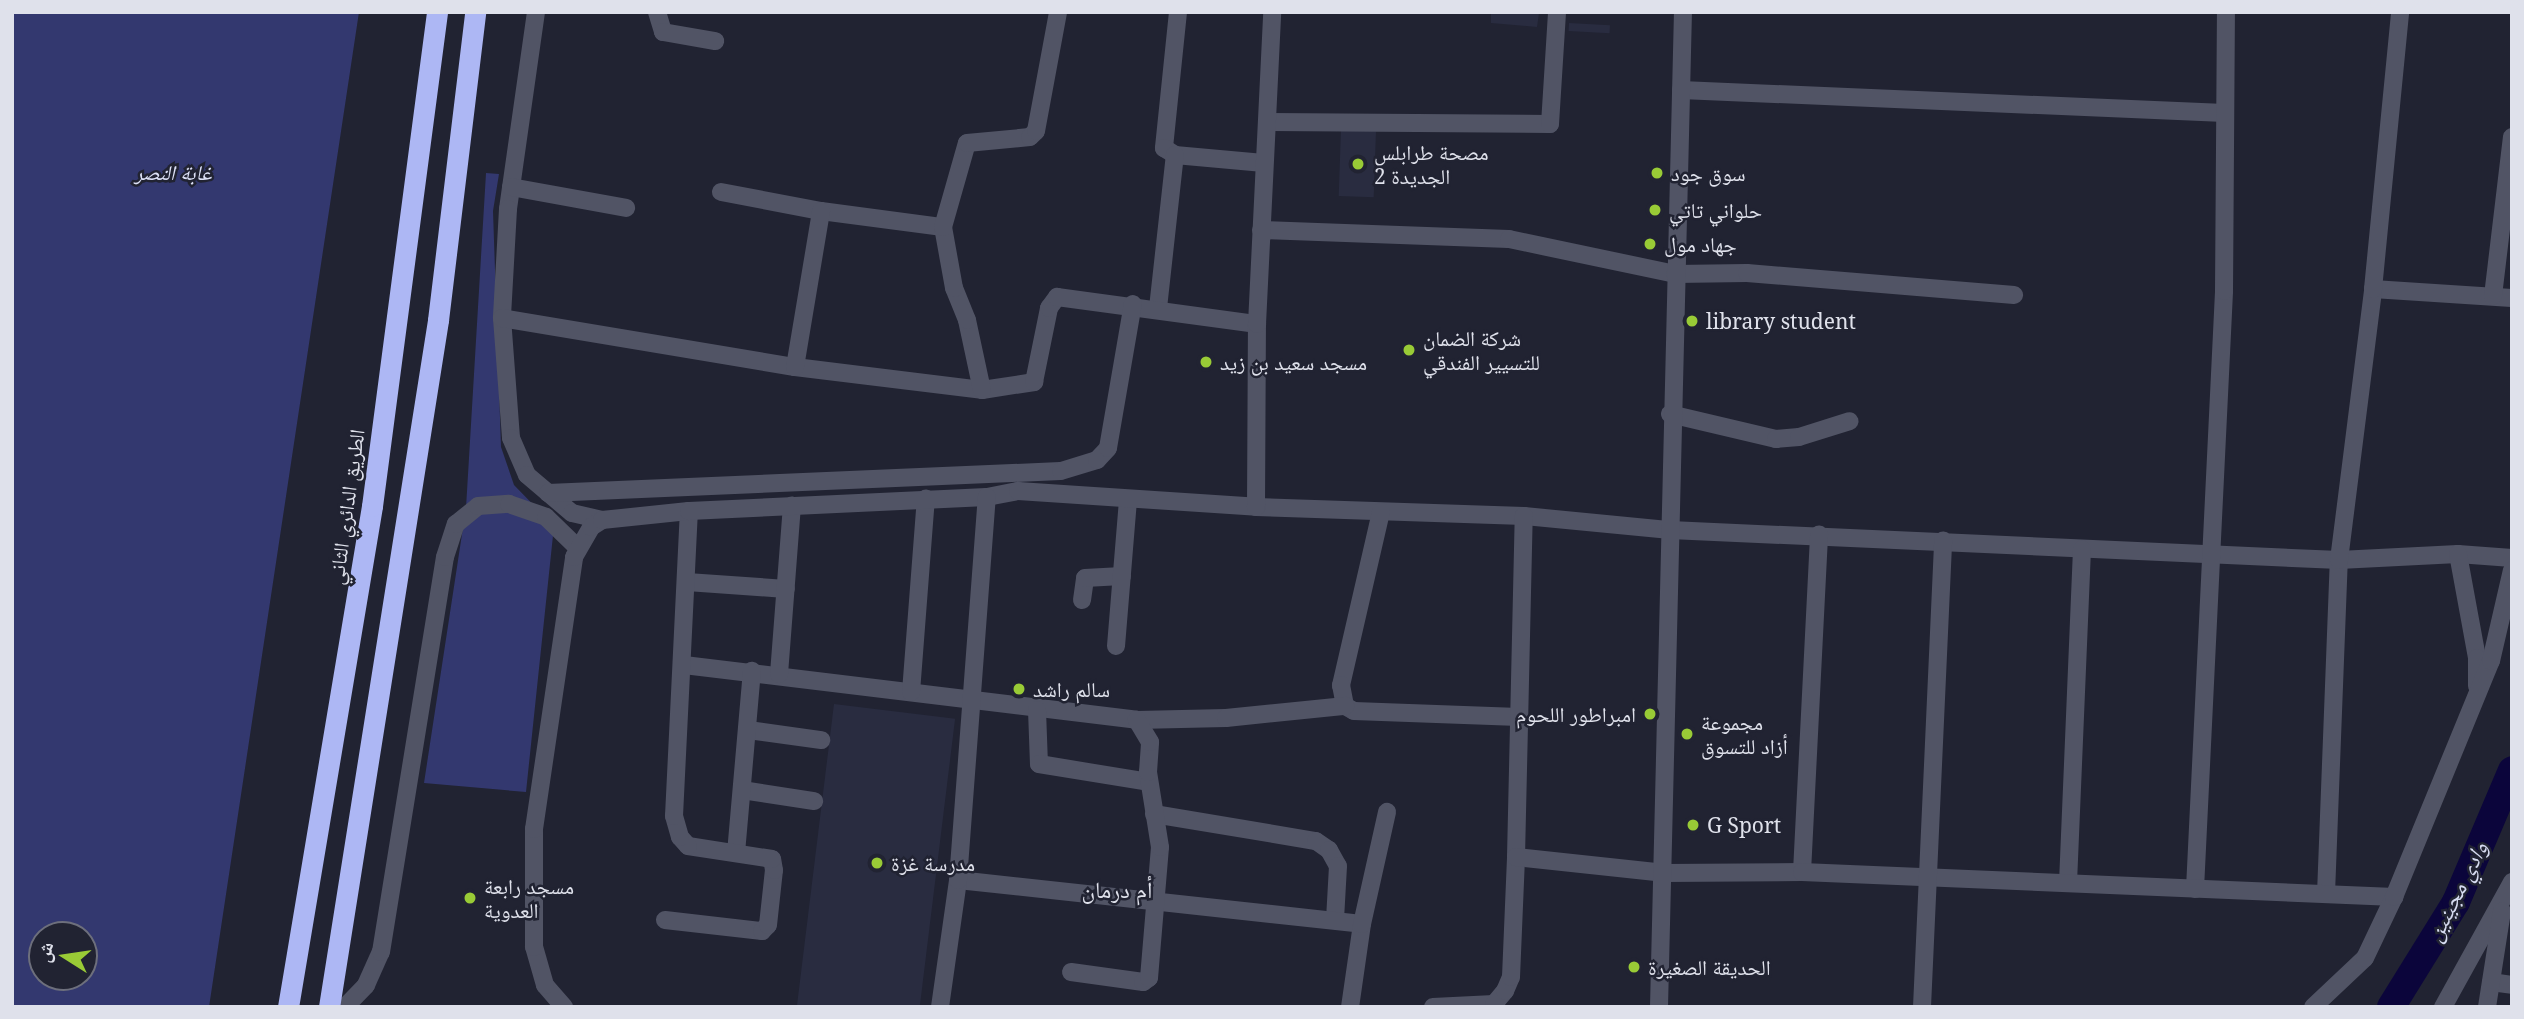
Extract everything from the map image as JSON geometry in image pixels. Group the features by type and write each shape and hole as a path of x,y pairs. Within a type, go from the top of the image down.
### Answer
{"highway":[{"name":"الطريق الدائري الثاني","path":"288,1007 372,506 437,12"},
{"path":"329,1007 438,320 475,12"}],"street":[{"path":"536,12 511,187 502,318 512,447 527,475 572,513 601,520 689,511 987,497 1018,491 1128,501 1524,516 1670,530 1819,534 2082,549 2339,560 2458,554 2512,558"},
{"path":"657,12 663,32 715,41"},
{"path":"982,390 967,320 954,288 943,228 967,143 1030,137 1036,131 1058,12"},
{"path":"1178,12 1163,144 1175,155 1264,163"},
{"path":"1256,507 1257,324 1272,12"},
{"path":"1268,122 1550,124 1557,12"},
{"path":"1658,1007 1665,873 1670,414 1683,12"},
{"path":"2195,889 2208,554 2224,291 2226,12"},
{"path":"2326,894 2339,560 2373,289 2400,12"},
{"path":"1681,90 2225,113"},
{"path":"2493,296 2512,137"},
{"path":"1158,308 1175,155"},
{"path":"511,187 626,208"},
{"path":"721,192 821,211 943,228"},
{"path":"795,367 821,211"},
{"path":"1261,230 1510,239 1675,274 1747,273 2014,295"},
{"path":"2373,289 2512,298"},
{"path":"502,318 795,367 982,390 1034,382 1049,308 1056,298 1133,304 1257,324"},
{"path":"548,493 1061,471 1097,460 1108,448 1133,304"},
{"path":"1670,414 1776,439 1799,437 1850,421"},
{"path":"940,1007 958,880 987,497"},
{"path":"911,692 926,499"},
{"path":"1116,646 1128,501"},
{"path":"345,1007 366,985 381,952 438,556 462,516 496,502 546,517 577,547"},
{"path":"779,674 792,506"},
{"path":"665,920 751,932 765,929 775,864 772,859 688,846 680,837 674,816 684,665 689,511"},
{"path":"1345,706 1341,685 1381,512"},
{"path":"1433,1007 1494,1004 1505,991 1511,977 1524,516"},
{"path":"557,1004 545,985 534,947 534,829 577,547 601,520"},
{"path":"1802,872 1819,534"},
{"path":"1922,1007 1943,540"},
{"path":"2068,883 2082,549"},
{"path":"2458,554 2477,658 2477,693"},
{"path":"2313,1007 2365,958 2394,897 2491,661 2512,570"},
{"path":"1082,600 1085,578 1122,576"},
{"path":"687,583 786,589"},
{"path":"684,665 779,674 1137,720 1226,719 1345,706 1367,711 1519,717"},
{"path":"736,853 752,671"},
{"path":"1037,709 1039,764 1149,782"},
{"path":"1071,972 1143,982 1149,978 1160,847 1149,782 1150,743 1137,720"},
{"path":"748,730 821,740"},
{"path":"742,790 814,801"},
{"path":"1350,1007 1362,924 1387,813"},
{"path":"1154,814 1315,841 1329,850 1338,866 1335,919"},
{"path":"1516,857 1665,873 1802,872 2394,897"},
{"path":"958,880 1362,924"},
{"path":"2487,1007 2509,893"},
{"path":"2443,1007 2509,893"},
{"path":"2491,982 2512,985"}],"shaded area":[{"path":"1491,12 1539,13 1537,27 1491,23"},
{"path":"1569,23 1610,25 1610,33 1569,31"},
{"name":"مصحة طرابلس الجديدة 2","path":"1341,130 1376,131 1374,197 1339,196"},
{"name":"مدرسة غزة","path":"834,704 955,719 920,1007 797,1007"}],"green space":[{"name":"غابة النصر","path":"12,12 359,12 209,1007 12,1007"},
{"path":"486,173 499,174 493,211 501,447 514,485 554,526 526,792 424,783 466,508"}],"waterway":[{"name":"وادي مجينين","path":"2391,1007 2456,902 2512,770"}],"place":[{"name":"مصحة طرابلس الجديدة 2","path":"1358,164"},
{"name":"سوق جود","path":"1657,173"},
{"name":"حلواني تاتي","path":"1655,210"},
{"name":"جهاد مول","path":"1650,244"},
{"name":"library student","path":"1692,321"},
{"name":"شركة الضمان للتسيير الفندقي","path":"1409,350"},
{"name":"مسجد سعيد بن زيد","path":"1206,362"},
{"name":"سالم راشد","path":"1019,689"},
{"name":"امبراطور اللحوم","path":"1650,714"},
{"name":"مجموعة أزاد للتسوق","path":"1687,734"},
{"name":"G Sport","path":"1693,825"},
{"name":"مدرسة غزة","path":"877,863"},
{"name":"مسجد رابعة العدوية","path":"470,898"},
{"name":"الحديقة الصغيرة","path":"1634,967"}],"district":[{"name":"أم درمان","path":"1117,889"}]}
